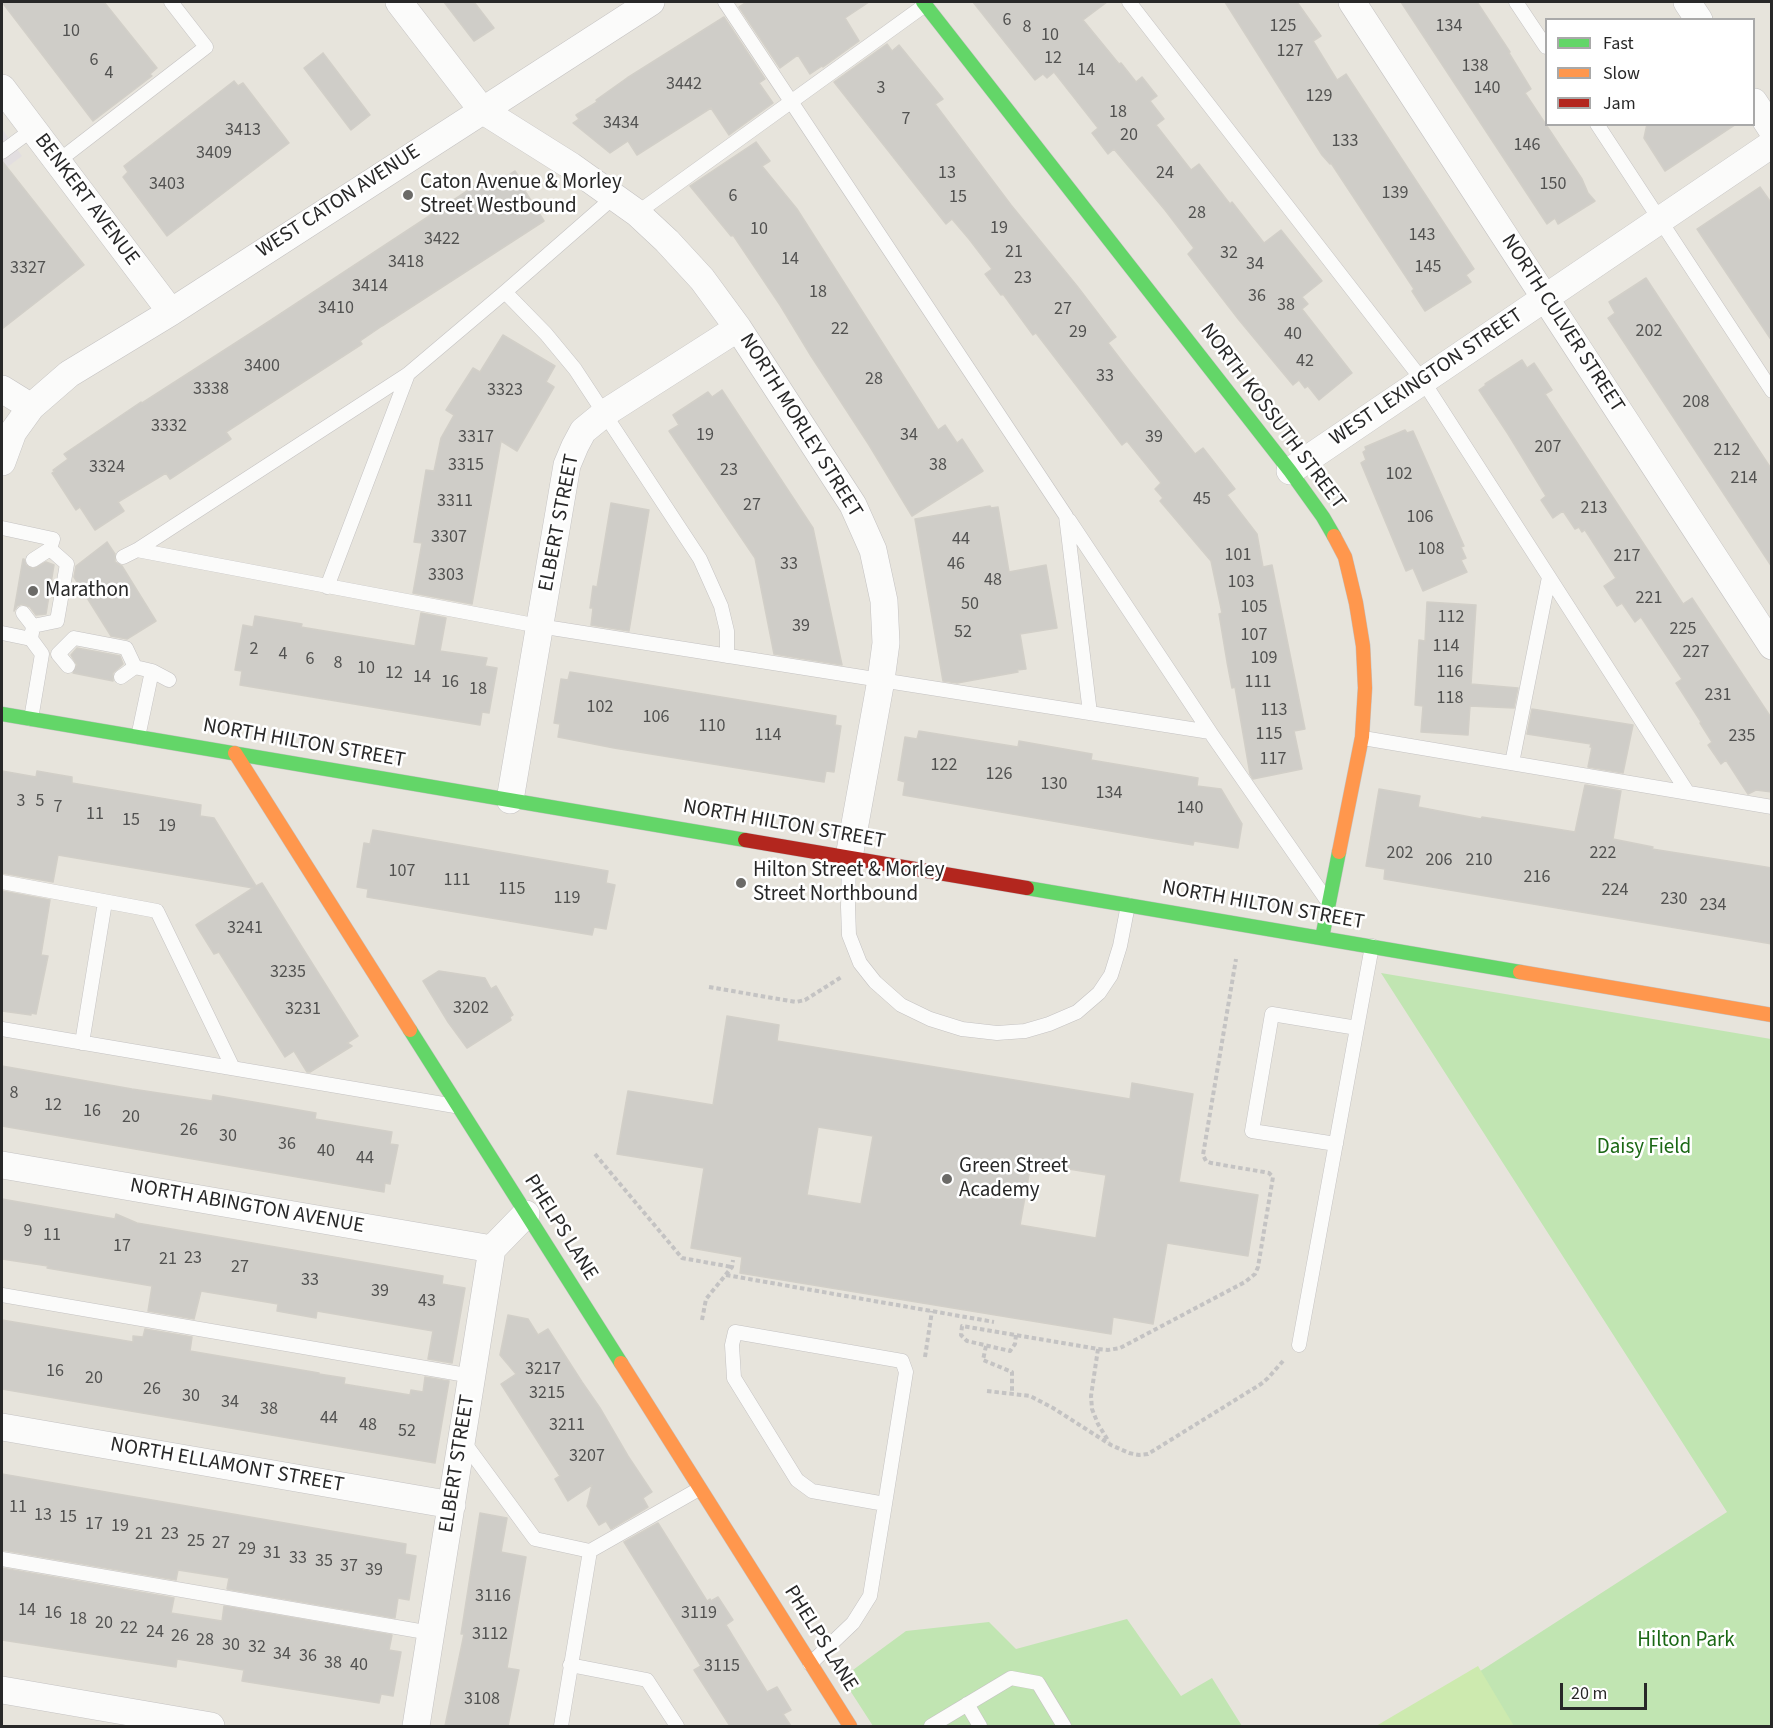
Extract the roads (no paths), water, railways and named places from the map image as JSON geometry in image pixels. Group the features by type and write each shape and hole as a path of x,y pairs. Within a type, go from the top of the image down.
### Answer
{"street":[{"path":"399,2 482,110"},
{"name":"WEST CATON AVENUE","path":"2,462 13,432 31,407 69,375 171,312 651,2"},
{"name":"NORTH KOSSUTH STREET","path":"926,2 1290,471 1323,517 1345,557 1363,646 1365,688 1362,737 1323,938"},
{"name":"NORTH CULVER STREET","path":"1352,2 1772,646"},
{"path":"1687,2 1698,18"},
{"name":"BENKERT AVENUE","path":"2,88 16,137 57,162 171,312"},
{"path":"1755,104 1772,130"},
{"name":"NORTH MORLEY STREET","path":"482,110 615,196 667,241 702,279 738,328 853,505 873,550 884,601 886,643 849,857"},
{"name":"WEST LEXINGTON STREET","path":"1290,471 1772,144"},
{"name":"ELBERT STREET","path":"510,800 567,465 575,446 583,431 605,413 738,328"},
{"path":"2,389 31,407"},
{"name":"NORTH HILTON STREET","path":"2,714 1772,1015"},
{"name":"PHELPS LANE","path":"235,753 850,1726"},
{"name":"NORTH ABINGTON AVENUE","path":"2,1165 492,1249"},
{"path":"492,1249 526,1214"},
{"name":"ELBERT STREET","path":"416,1726 492,1249"},
{"name":"NORTH ELLAMONT STREET","path":"2,1427 452,1505"},
{"path":"2,1690 211,1726"}],"lane":[{"path":"57,162 206,47 171,2"},
{"path":"725,2 1210,732 1329,903"},
{"path":"637,213 926,2"},
{"path":"1129,2 1423,381 1688,793"},
{"path":"1516,2 1545,46"},
{"path":"1599,126 1772,391"},
{"path":"2,152 16,137"},
{"path":"123,557 408,374 615,196"},
{"path":"506,292 575,369 700,559 721,606 727,631 727,656"},
{"path":"327,587 408,374"},
{"path":"1066,516 1090,713"},
{"path":"2,528 52,539 50,549 33,560"},
{"path":"50,549 67,564 57,621"},
{"path":"137,550 539,626 1210,732"},
{"path":"1512,763 1549,577"},
{"path":"23,613 42,654 32,719"},
{"path":"2,633 32,633 57,621"},
{"path":"57,621 74,638 126,648 135,667"},
{"path":"42,654 58,654 74,638"},
{"path":"58,654 68,666"},
{"path":"121,676 135,667 152,671 169,680"},
{"path":"138,737 152,671"},
{"path":"1362,737 1772,807"},
{"path":"849,857 849,935 860,963 875,982 901,1005 930,1019 962,1029 997,1034 1025,1031 1077,1012 1099,993 1111,975 1120,946 1128,904"},
{"path":"2,882 157,911 233,1068"},
{"path":"82,1043 105,902"},
{"path":"1299,1345 1372,946"},
{"path":"1336,1144 1252,1131 1272,1014 1357,1028"},
{"path":"2,1029 458,1107"},
{"path":"2,1295 472,1376"},
{"path":"810,1664 853,1623 870,1596 885,1504 906,1372 902,1360 735,1332 732,1345 734,1378 797,1480 812,1491 885,1504"},
{"path":"462,1439 535,1539 590,1551 699,1489"},
{"path":"561,1726 590,1551"},
{"path":"2,1559 431,1633"},
{"path":"570,1665 646,1680 677,1726"},
{"path":"931,1726 1011,1678 1038,1683 1064,1726"},
{"path":"967,1704 980,1726"}],"place":[{"name":"Caton Avenue & Morley Street Westbound","path":"408,195"},
{"name":"Marathon","path":"33,591"},
{"name":"Hilton Street & Morley Street Northbound","path":"741,883"},
{"name":"Green Street Academy","path":"947,1179"}],"park label":[{"name":"Daisy Field","path":"1644,1148"},
{"name":"Hilton Park","path":"1686,1641"}]}
